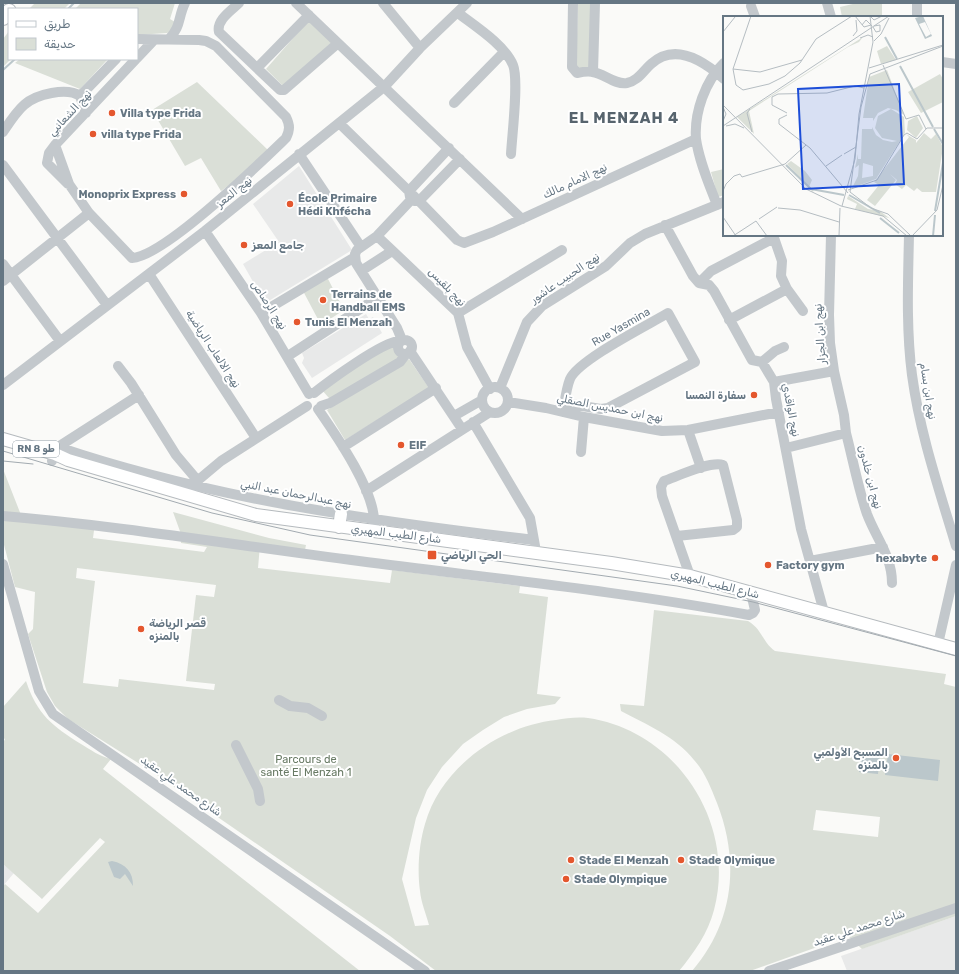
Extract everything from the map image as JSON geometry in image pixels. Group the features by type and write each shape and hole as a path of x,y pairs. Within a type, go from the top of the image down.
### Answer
{"main road":[{"name":"شارع الطيب المهيري","path":"3,439 184,495 256,515 339,527 374,526 690,576 956,649"},
{"path":"3,447 55,454"},
{"path":"339,527 341,514"}],"street":[{"path":"169,39 176,31 179,14 185,3"},
{"path":"240,3 223,18 220,24 219,32 280,90 284,90 338,44"},
{"path":"296,3 338,44 385,86 522,218"},
{"path":"384,3 420,48"},
{"name":"نهج المعز","path":"3,385 205,231 385,86 420,48 467,3"},
{"path":"573,3 572,67 577,73 593,72 615,82 629,82 642,74 658,58 672,54 683,55 699,60 723,78"},
{"path":"593,72 596,3"},
{"path":"827,3 831,16"},
{"path":"917,3 917,16"},
{"path":"751,6 755,16"},
{"path":"458,13 487,36 510,58 516,72 511,154"},
{"path":"257,68 309,15"},
{"path":"7,278 89,214 128,256 132,258 140,257 175,236 248,174 286,138 289,123 286,117 216,46 206,41 138,39"},
{"name":"نهج الشعانبي","path":"138,58 154,40"},
{"path":"454,103 504,52"},
{"path":"80,96 115,60"},
{"name":"نهج الشعانبي","path":"89,214 69,184 47,163 49,153 136,60"},
{"path":"943,62 956,64"},
{"path":"720,203 700,155 696,139 697,121 702,101 715,71 723,64"},
{"path":"3,132 17,112 28,102 49,94 70,91 80,96 86,113"},
{"path":"339,123 413,198"},
{"name":"نهج الامام مالك","path":"413,198 457,240 464,243 696,139"},
{"path":"413,198 449,148"},
{"path":"300,154 361,248"},
{"path":"460,159 413,198 377,236 357,250 355,257 361,271 397,328 400,340 398,350 408,352 436,388 462,429"},
{"path":"3,165 107,305"},
{"path":"222,196 231,210"},
{"name":"نهج الحبيب عاشور","path":"495,388 526,322 533,314 554,297 606,266 630,243 665,225 720,203"},
{"path":"211,206 220,218"},
{"name":"نهج الواقدي","path":"665,225 693,276 699,283 710,285 752,360 762,362 774,382 801,529 824,612"},
{"name":"نهج الرصاص","path":"205,231 261,313 312,394 321,398 319,407 343,447 370,499 374,526"},
{"name":"نهج بلقيس","path":"377,236 458,313 467,347 495,388"},
{"path":"699,283 711,271 774,236 782,261 780,274 787,288 803,312"},
{"name":"نهج ابن الجزار","path":"774,382 834,371 830,343 829,315 830,236"},
{"name":"نهج ابن بسام","path":"909,236 908,281 912,373 920,421 931,465 956,546"},
{"path":"458,313 562,250"},
{"path":"361,271 392,251"},
{"path":"261,313 355,257"},
{"path":"3,264 7,278 60,341"},
{"name":"نهج الالعاب الرياضية","path":"149,274 256,438"},
{"path":"729,320 787,288"},
{"path":"288,356 377,298"},
{"name":"Rue Yasmina","path":"668,313 695,362 608,408 564,407 570,378 582,363 668,313"},
{"path":"400,340 392,342 306,398 307,406 312,410 330,403 400,362 408,352"},
{"path":"762,362 775,351 784,347"},
{"path":"118,366 139,395 195,483"},
{"path":"834,371 844,414 846,433"},
{"path":"343,447 436,388"},
{"path":"366,491 490,412 501,412 506,408 508,402 505,392 495,388 484,393 482,400 486,409 490,412"},
{"path":"55,454 139,395"},
{"path":"454,416 482,400"},
{"name":"نهج ابن حمديس الصقلي","path":"508,402 564,407 584,417 662,431 688,430 779,412"},
{"path":"184,495 195,483 221,461 307,406"},
{"path":"580,452 584,417"},
{"path":"473,422 530,518 537,553"},
{"path":"688,430 701,468"},
{"name":"نهج ابن خلدون","path":"786,448 846,433 862,500 890,565 892,583"},
{"name":"نهج عبدالرحمان عبد النبي","path":"55,454 195,483 258,501 341,514 374,526 534,540"},
{"path":"677,536 732,530 737,527 737,520 724,467 720,464 701,468 664,481 661,487 662,496 690,576"},
{"path":"3,516 105,527 555,586 749,615 755,610 751,593"},
{"path":"810,561 883,547"},
{"name":"شارع محمد علي عقيد","path":"3,564 39,691 53,714 425,971"},
{"path":"938,644 956,565"},
{"path":"279,700 290,706 308,708 322,716"},
{"path":"236,745 258,789 260,801"},
{"name":"شارع محمد علي عقيد","path":"769,971 956,908"}],"shaded area":[{"path":"299,166 352,250 267,302 263,295 260,297 254,288 256,287 243,264 279,242 253,204"},
{"path":"366,314 369,319 373,317 382,333 312,378 302,363 304,358 302,353"},
{"path":"862,751 880,753 878,774 859,772"},
{"path":"888,754 940,760 938,781 885,775"},
{"path":"112,861 121,864 128,869 132,877 133,886 125,874 120,879 114,877 108,862"},
{"path":"3,864 14,873 3,886"},
{"path":"956,916 956,971 847,971 841,956"}],"green space":[{"path":"35,3 70,3 65,8 30,8"},
{"path":"81,3 175,3 170,19 175,22 172,31 167,33 138,35 138,8 76,8"},
{"path":"578,3 594,3 591,64 587,70 576,67"},
{"path":"857,3 882,3 882,16 842,16 840,7"},
{"path":"309,20 334,43 284,87 266,69"},
{"path":"8,32 8,60 10,60 3,67 3,39"},
{"path":"19,60 107,60 80,89 15,63"},
{"path":"197,82 268,150 248,171 221,191 201,158 185,166 152,110"},
{"path":"723,169 723,195 718,197 711,172"},
{"name":"Terrains de Handball EMS","path":"327,277 344,310 321,325 303,291"},
{"path":"396,343 396,349 403,356 329,403 329,398 321,389"},
{"path":"409,359 429,388 345,440 327,410"},
{"name":"Parcours de santé El Menzah 1","path":"3,469 21,515 95,523 93,538 204,552 207,547 181,543 181,534 173,512 269,538 306,545 305,550 260,545 258,568 390,583 392,570 520,586 519,593 548,597 537,694 561,697 555,704 527,709 504,717 483,730 463,744 442,767 427,790 416,818 402,879 415,926 429,925 422,904 420,891 420,848 425,824 433,803 444,785 459,768 476,753 494,741 514,731 535,724 564,719 588,718 620,726 648,741 673,762 693,787 708,815 717,846 719,878 714,910 708,927 700,942 679,971 436,971 390,936 151,771 68,719 55,706 47,692 28,634 33,629 35,592 15,587 3,541","holes":["77,568 216,585 214,597 196,595 186,681 215,684 214,690 119,679 118,687 83,683 95,581 76,578"]},
{"path":"654,610 748,621 757,628 767,644 775,651 946,674 944,684 956,687 956,916 862,949 848,936 750,971 692,971 706,952 717,932 724,912 729,891 729,847 717,803 707,780 698,765 679,744 650,726 621,711 620,704 644,706","holes":["816,810 880,817 878,837 813,830"]},
{"path":"26,681 35,702 54,725 92,751 111,759 103,769 360,971 3,971 3,886 5,884 38,913 105,842 100,838 42,899 3,864 3,741 5,740 3,736 3,707"}],"waterway":[{"path":"69,8 74,3"},
{"path":"3,70 14,60"}],"tram line":[{"path":"3,451 212,513 310,535 677,586 753,602 956,656"},
{"path":"3,461 33,464"}],"place":[{"name":"Villa type Frida","path":"112,113"},
{"name":"villa type Frida","path":"93,134"},
{"name":"Monoprix Express","path":"184,194"},
{"name":"École Primaire Hédi Khfécha","path":"290,204"},
{"name":"جامع المعز","path":"244,245"},
{"name":"Terrains de Handball EMS","path":"323,300"},
{"name":"Tunis El Menzah","path":"297,322"},
{"name":"سفارة النمسا","path":"754,395"},
{"name":"EIF","path":"401,445"},
{"name":"الحي الرياضي","path":"432,555"},
{"name":"hexabyte","path":"935,558"},
{"name":"Factory gym","path":"768,565"},
{"name":"قصر الرياضة بالمنزه","path":"141,629"},
{"name":"المسبح الأولمبي بالمنزه","path":"896,758"},
{"name":"Stade El Menzah","path":"571,860"},
{"name":"Stade Olymique","path":"681,860"},
{"name":"Stade Olympique","path":"566,879"}],"district":[{"name":"EL MENZAH 4","path":"624,118"}]}
